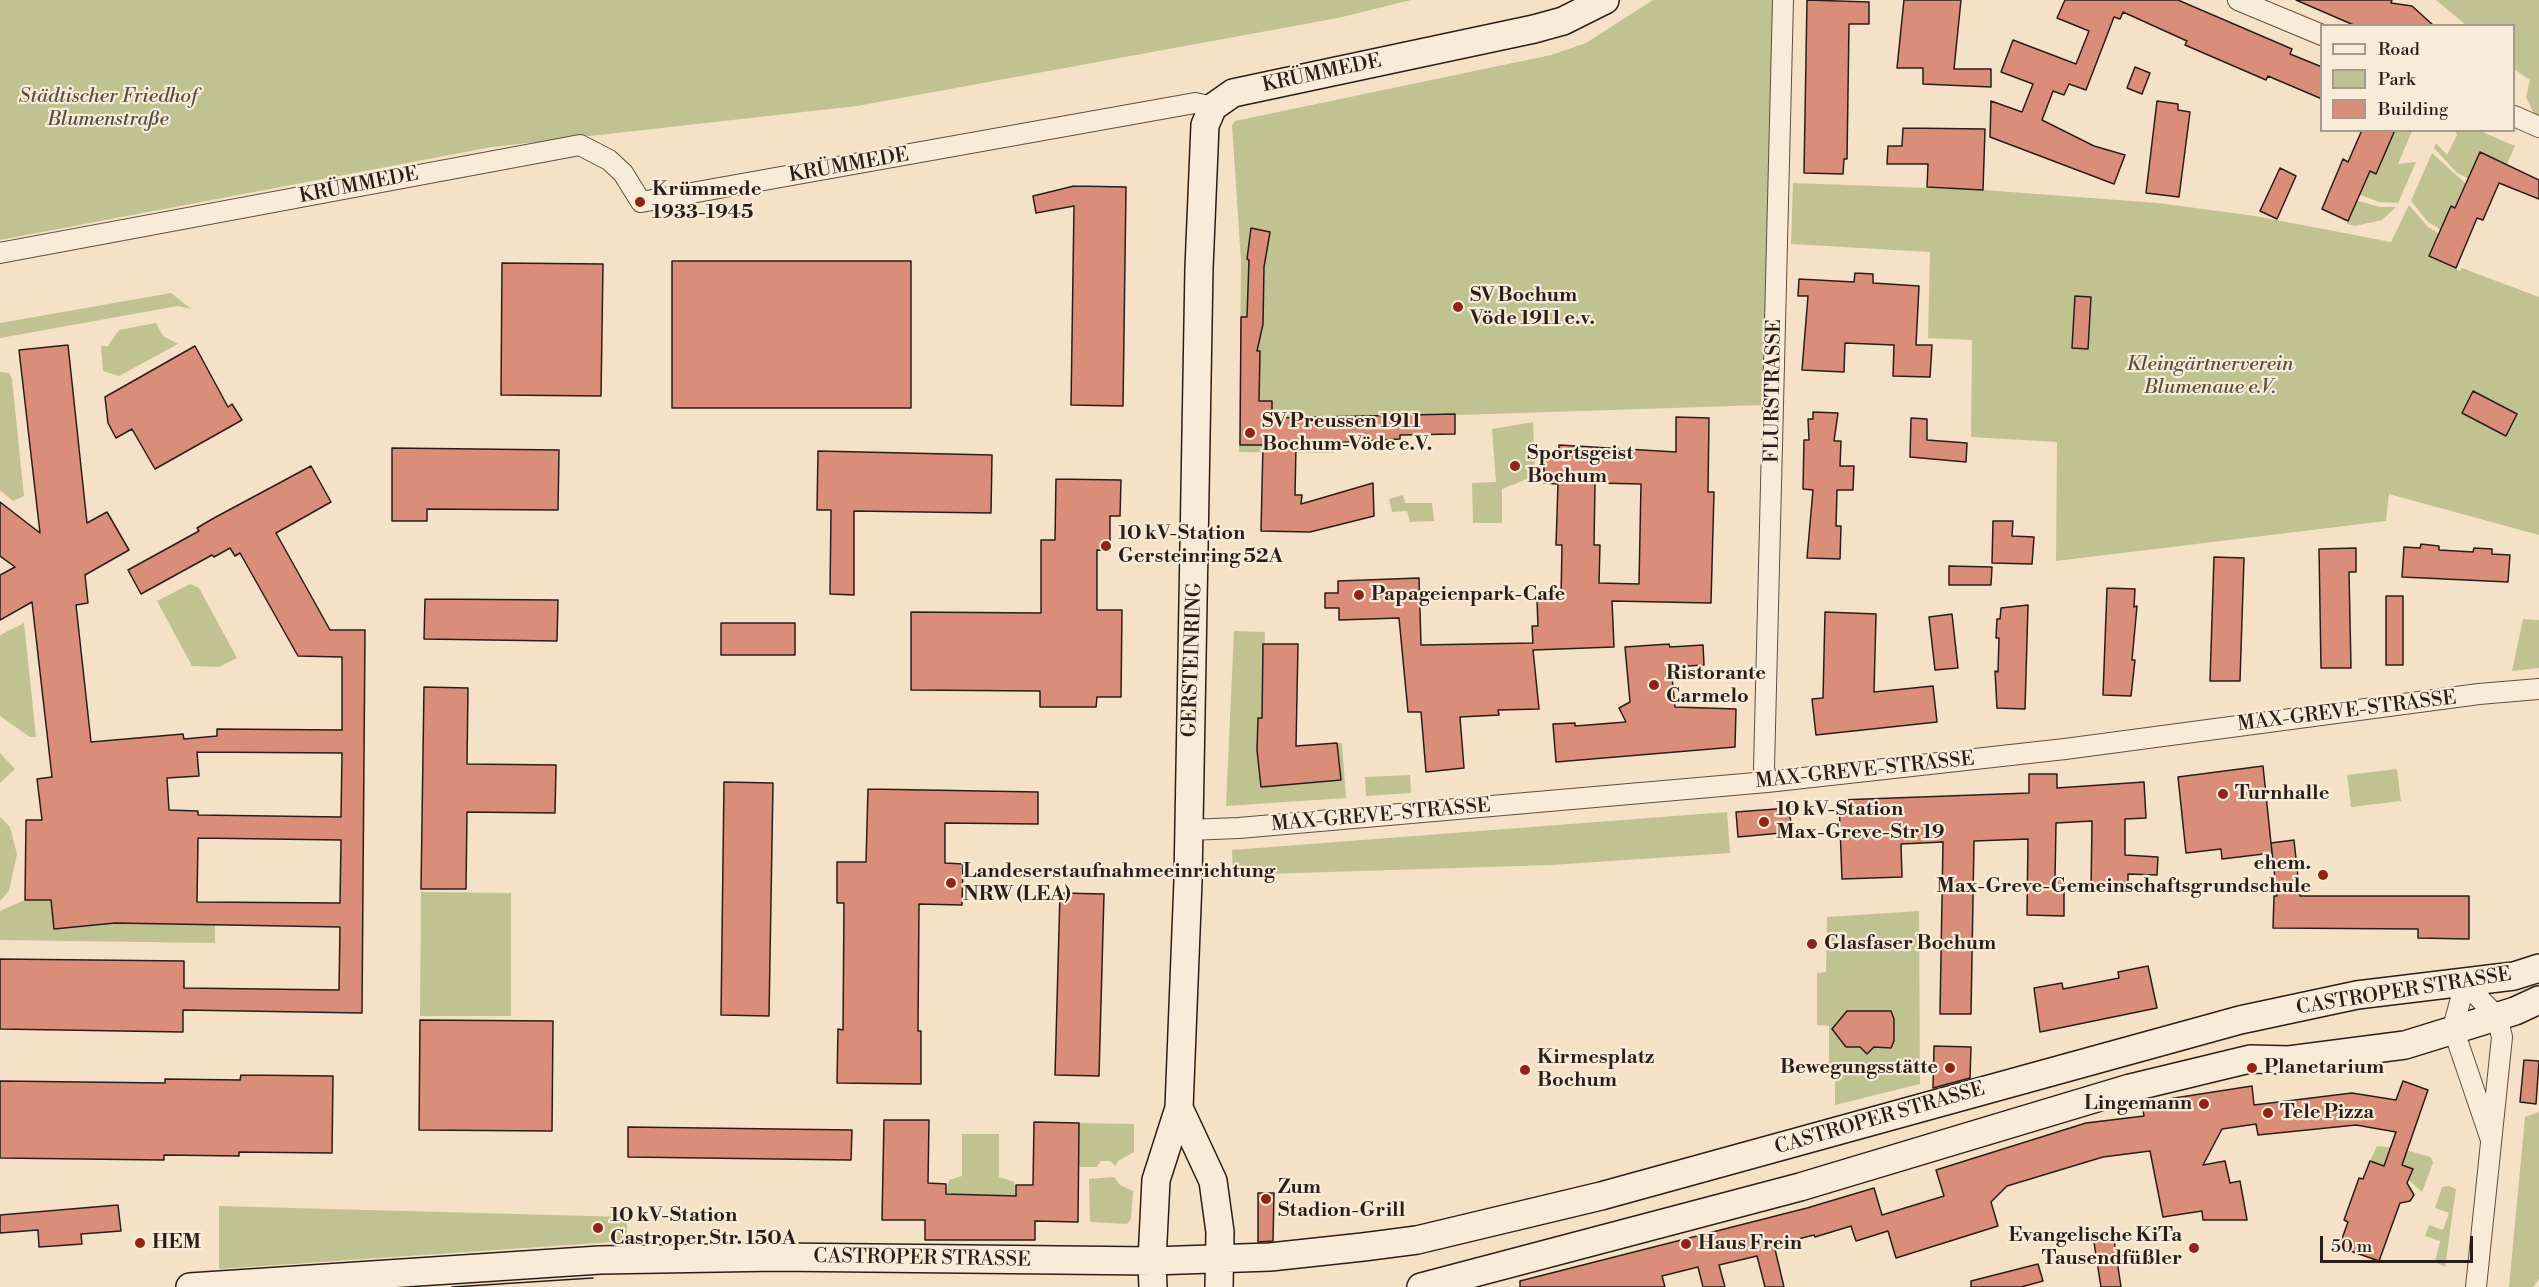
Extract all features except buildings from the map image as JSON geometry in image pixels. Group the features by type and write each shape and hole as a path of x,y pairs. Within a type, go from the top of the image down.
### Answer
{"main road":[{"name":"KRÜMMEDE","path":"1213,107 1233,93 1465,45 1563,21 1605,0"},
{"name":"GERSTEINRING","path":"1152,1274 1156,1180 1179,1108 1188,830 1202,163 1205,125 1213,107"},
{"name":"CASTROPER STRASSE","path":"190,1287 455,1268 675,1257 1152,1274 1219,1259 1270,1257 1417,1240 1601,1196 2149,1043 2240,1020 2356,995 2514,976 2539,968"},
{"name":"CASTROPER STRASSE","path":"1421,1287 1800,1187 2130,1088 2250,1059 2289,1060 2405,1044 2453,1028 2497,1017 2539,1000"},
{"name":"GERSTEINRING","path":"1179,1108 1213,1181 1220,1232 1219,1259"},
{"path":"1785,1146 1800,1187"},
{"path":"1219,1259 1219,1287"}],"street":[{"name":"FLURSTRASSE","path":"1767,782 1764,768 1783,0"},
{"path":"2238,0 2320,34"},
{"name":"KRÜMMEDE","path":"0,253 580,145 609,160 630,184 641,202 1195,102 1213,107"},
{"path":"2515,116 2539,127"},
{"name":"MAX-GREVE-STRASSE","path":"1188,830 1239,828 1767,782 2065,749 2479,694 2539,689"},
{"path":"2465,983 2497,1017 2502,1037 2475,1286"},
{"path":"2465,983 2453,1028 2492,1142"}],"green space":[{"name":"Städtischer Friedhof Blumenstraße","path":"0,0 1411,0 1338,18 857,106 492,147 0,240"},
{"name":"SV Bochum Vöde 1911 e.v.","path":"1653,0 1775,0 1764,405 1336,419 1334,453 1239,452 1241,261 1232,125 1235,121 1551,55 1586,43"},
{"path":"2436,0 2539,0 2539,116 2534,114 2526,97 2530,80 2515,70 2515,24 2465,24"},
{"path":"2394,132 2412,132 2398,164 2416,162 2398,203 2379,202 2358,194 2370,171 2376,173"},
{"path":"2456,132 2482,132 2515,146 2507,164 2480,152 2468,178 2457,173 2434,148 2436,143 2447,155 2457,135"},
{"path":"2432,153 2466,184 2455,208 2450,206 2441,230 2428,222 2411,201"},
{"name":"Kleingärtnerverein Blumenaue e.V.","path":"1793,183 1984,190 2158,203 2255,216 2391,242 2409,205 2428,227 2440,234 2429,257 2460,271 2462,268 2539,297 2539,535 2389,494 2386,521 2056,561 2057,442 1971,437 1972,340 1928,338 1930,252 1791,244"},
{"path":"2355,200 2380,207 2396,207 2382,220 2355,226 2347,224"},
{"path":"171,293 191,309 178,306 0,338 0,323"},
{"path":"156,323 163,336 178,344 119,376 103,371 101,346 108,346 119,330"},
{"path":"0,372 9,373 12,379 24,496 13,501 0,490"},
{"name":"Sportsgeist Bochum","path":"1533,422 1535,476 1502,489 1502,523 1473,523 1472,483 1496,482 1492,429"},
{"path":"1403,495 1405,503 1432,503 1434,521 1410,522 1407,511 1392,512 1389,499"},
{"path":"190,584 199,588 237,658 219,667 192,666 157,601"},
{"path":"2523,619 2539,620 2539,668 2512,671"},
{"path":"24,623 36,737 30,737 0,716 0,635"},
{"path":"1234,631 1265,632 1262,718 1257,750 1261,787 1340,780 1337,743 1342,743 1346,798 1226,806"},
{"path":"0,753 15,769 0,783"},
{"path":"2397,769 2401,801 2351,807 2347,775"},
{"path":"1410,775 1411,793 1366,796 1365,777"},
{"path":"1727,812 1730,853 1551,865 1233,875 1232,850"},
{"path":"0,817 10,827 17,854 9,891 0,901"},
{"path":"421,892 511,893 511,1016 420,1016"},
{"path":"25,900 51,900 54,929 117,922 215,925 215,943 0,940 0,911"},
{"path":"1919,911 1920,1084 1835,1105 1835,1077 1829,1077 1829,1026 1817,1025 1817,973 1826,972 1827,917"},
{"path":"2539,1112 2539,1279 2533,1287 2509,1287 2525,1117"},
{"path":"1079,1123 1134,1124 1134,1152 1118,1161 1116,1166 1110,1161 1101,1161 1097,1167 1079,1167"},
{"path":"962,1134 999,1134 999,1177 1014,1182 1016,1196 946,1194 949,1180 962,1176"},
{"path":"2377,1146 2402,1149 2431,1157 2433,1163 2422,1192 2409,1180 2412,1168 2395,1163 2384,1166 2370,1161"},
{"path":"1114,1177 1120,1185 1133,1191 1131,1219 1127,1224 1090,1222 1089,1179"},
{"path":"2449,1186 2456,1189 2445,1267 2435,1262 2440,1241 2425,1236 2429,1225 2443,1230 2449,1213 2435,1208 2442,1187"},
{"path":"219,1206 627,1217 627,1241 219,1269"}],"tram line":[{"path":"452,1287 593,1278"}],"place":[{"name":"Krümmede 1933-1945","path":"640,202"},
{"name":"SV Bochum Vöde 1911 e.v.","path":"1458,307"},
{"name":"SV Preussen 1911 Bochum-Vöde e.V.","path":"1250,433"},
{"name":"Sportsgeist Bochum","path":"1515,466"},
{"name":"10 kV-Station Gersteinring 52A","path":"1106,546"},
{"name":"Papageienpark-Cafe","path":"1359,595"},
{"name":"Ristorante Carmelo","path":"1654,685"},
{"name":"Turnhalle","path":"2223,794"},
{"name":"10 kV-Station Max-Greve-Str 19","path":"1764,822"},
{"name":"ehem. Max-Greve-Gemeinschaftsgrundschule","path":"2323,875"},
{"name":"Landeserstaufnahmeeinrichtung NRW (LEA)","path":"951,883"},
{"name":"Glasfaser Bochum","path":"1812,944"},
{"name":"Bewegungsstätte","path":"1950,1068"},
{"name":"Planetarium","path":"2252,1068"},
{"name":"Kirmesplatz Bochum","path":"1525,1070"},
{"name":"Lingemann","path":"2204,1104"},
{"name":"Tele Pizza","path":"2268,1113"},
{"name":"Zum Stadion-Grill","path":"1266,1199"},
{"name":"10 kV-Station Castroper Str. 150A","path":"598,1228"},
{"name":"HEM","path":"140,1243"},
{"name":"Haus Frein","path":"1686,1244"},
{"name":"Evangelische KiTa Tausendfüßler","path":"2194,1248"}]}
